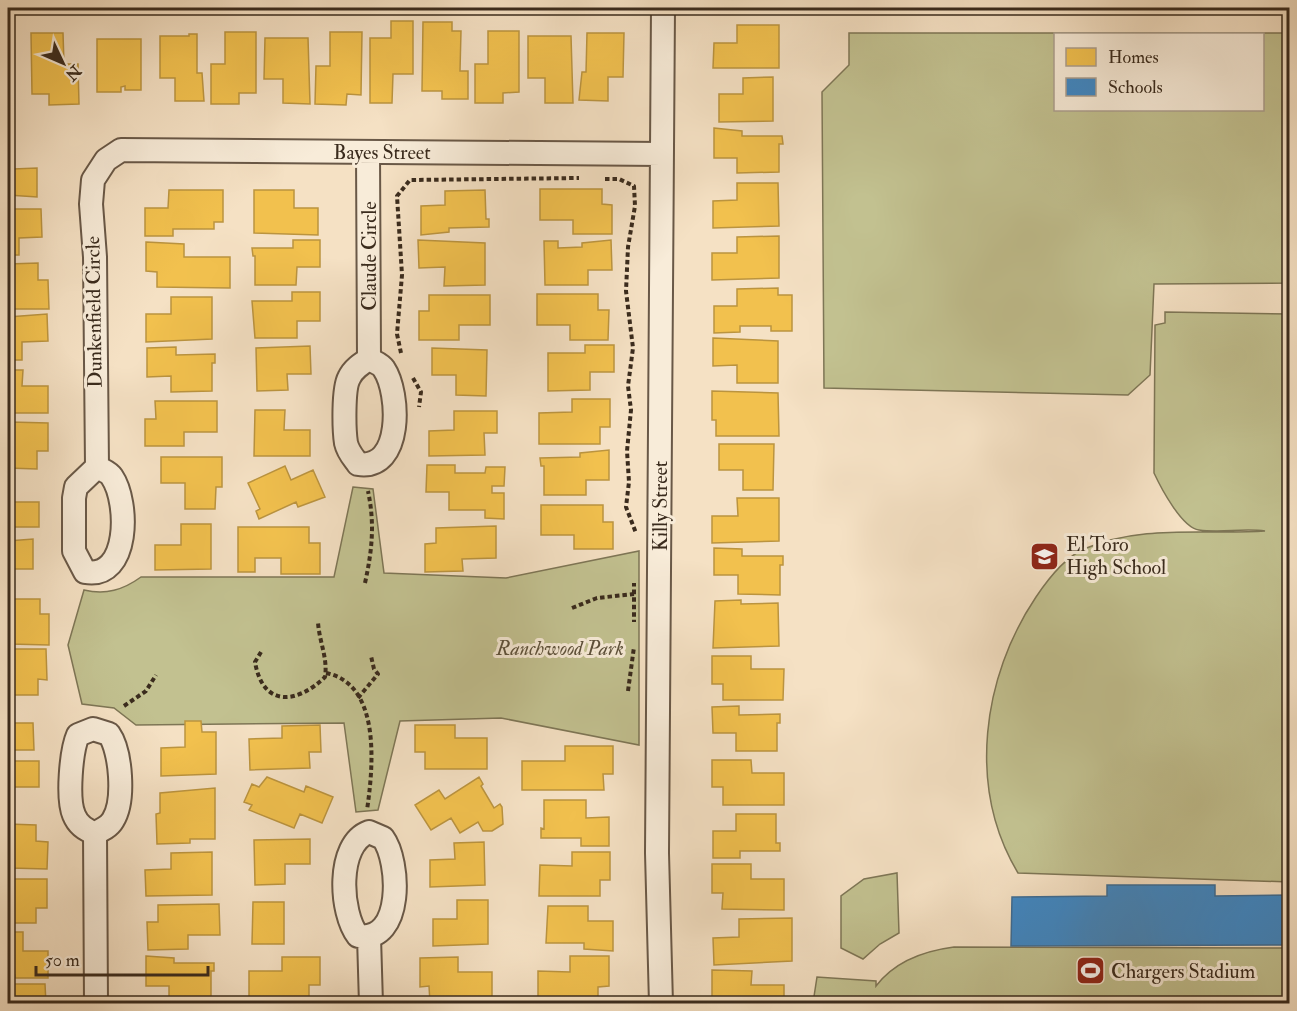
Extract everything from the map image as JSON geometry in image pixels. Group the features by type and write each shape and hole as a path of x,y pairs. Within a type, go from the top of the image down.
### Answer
{"street":[{"name":"Killy Street","path":"661,1004 657,853 663,8"},
{"name":"Bayes Street","path":"105,160 121,150 662,154"},
{"name":"Claude Circle","path":"368,152 369,359"},
{"name":"Dunkenfield Circle","path":"97,467 94,249 91,204 93,180 105,160"},
{"path":"95,833 96,1004"},
{"path":"369,938 371,1004"}],"path":[{"path":"404,361 397,334 402,275 397,196 410,180 580,178"},
{"path":"601,178 619,179 634,186 635,206 628,247 626,291 633,348 628,386 631,410 627,451 629,482 626,507 636,536"},
{"path":"410,371 421,392 418,412"},
{"path":"365,583 372,550 374,517 368,491"},
{"path":"634,580 634,626"},
{"path":"572,608 597,598 633,594"},
{"path":"261,652 255,662 261,683 277,696 288,698 301,696 316,685 326,673 327,666 319,644 318,622"},
{"path":"627,691 634,642"},
{"path":"358,698 378,674 374,669 371,656"},
{"path":"326,673 343,680 358,698 367,715 373,764 367,814"},
{"path":"123,706 146,691 156,675"}],"green space":[{"path":"849,33 1054,33 1054,111 1264,111 1264,33 1289,33 1289,283 1154,284 1150,375 1128,395 824,388 822,92 849,65"},
{"path":"1165,312 1289,314 1289,882 1018,873 1002,840 992,805 987,769 988,733 993,697 1003,662 1018,628 1036,597 1063,563 1084,549 1128,536 1174,532 1265,531 1207,531 1192,528 1179,515 1154,473 1155,325 1165,323"},
{"name":"Ranchwood Park","path":"353,487 373,489 384,573 506,578 639,551 639,745 501,718 400,721 378,810 356,812 344,723 136,725 114,708 82,704 68,645 84,590 100,592 114,590 141,577 334,577"},
{"path":"897,873 899,933 880,944 863,959 841,948 841,896 864,879"},
{"name":"Chargers Stadium","path":"954,947 1289,948 1289,1003 813,1003 817,977 876,981 876,986 892,970 910,959 931,951"}],"building: Homes":[{"path":"391,21 413,21 413,74 393,74 392,103 370,103 370,38 391,38"},
{"path":"423,22 452,22 452,31 461,31 460,71 468,71 468,99 442,99 442,91 422,91"},
{"path":"737,25 779,25 779,68 713,68 714,43 737,43"},
{"path":"488,31 519,31 519,92 503,93 503,103 475,103 475,64 488,64"},
{"path":"225,32 256,32 256,93 239,93 239,104 211,104 211,64 225,64"},
{"path":"330,32 362,32 361,95 347,94 346,105 315,104 316,66 330,66"},
{"path":"31,33 63,33 64,64 78,64 79,104 49,105 49,94 32,94"},
{"path":"587,33 624,33 623,77 608,77 608,101 579,100 582,72 586,72"},
{"path":"189,34 197,34 197,73 202,73 204,101 175,101 175,78 160,78 160,36 189,36"},
{"path":"528,36 571,36 573,103 545,103 545,78 528,78"},
{"path":"265,38 308,38 310,104 283,103 283,79 264,79"},
{"path":"8,39 11,39 11,80 8,80"},
{"path":"97,39 141,39 141,90 125,90 125,86 121,87 121,92 97,92"},
{"path":"773,77 773,121 719,122 719,94 743,94 743,78"},
{"path":"714,128 742,131 742,136 782,136 783,144 779,144 779,172 737,173 737,158 714,158"},
{"path":"13,150 13,169 37,168 37,197 8,195 8,151"},
{"path":"737,183 778,183 779,226 713,228 713,201 737,200"},
{"path":"540,189 602,189 602,204 612,205 612,234 573,234 573,220 540,220"},
{"path":"169,190 223,190 223,222 214,222 214,229 173,229 173,236 145,236 145,208 168,208"},
{"path":"254,190 294,190 294,208 318,208 318,235 254,233"},
{"path":"485,190 486,219 489,219 489,227 449,228 449,232 421,235 421,206 445,205 445,191"},
{"path":"14,209 41,209 42,237 19,238 19,255 8,255 8,217 14,216"},
{"path":"779,236 779,278 712,280 712,253 737,253 737,237"},
{"path":"293,240 320,240 320,267 297,267 296,285 255,285 255,256 253,256 252,248 293,248"},
{"path":"418,240 485,243 485,285 444,286 445,267 419,268"},
{"path":"611,240 612,270 588,270 588,285 545,285 544,241 558,241 558,248 582,247 582,243"},
{"path":"146,242 184,244 184,257 230,257 230,288 157,287 157,272 146,271"},
{"path":"38,263 38,280 48,280 49,309 9,309 8,264"},
{"path":"778,288 778,295 792,295 792,331 771,331 771,326 740,326 740,332 714,333 714,306 737,306 737,289"},
{"path":"292,292 320,292 320,321 297,321 297,338 255,338 252,301 292,301"},
{"path":"537,294 598,294 598,310 609,310 608,340 570,340 570,325 537,325"},
{"path":"429,295 490,295 490,325 459,325 459,340 419,340 419,311 429,311"},
{"path":"171,297 212,297 212,339 146,342 146,314 171,314"},
{"path":"47,314 48,341 22,342 22,360 8,360 8,317"},
{"path":"713,338 778,341 778,383 737,383 737,365 713,366"},
{"path":"585,345 614,345 614,372 590,372 590,390 548,391 548,353 585,353"},
{"path":"310,346 311,374 287,374 288,390 257,391 256,348"},
{"path":"176,347 176,355 215,354 215,363 212,363 212,391 171,392 171,376 147,377 147,348"},
{"path":"432,348 487,350 486,396 456,395 456,375 432,375"},
{"path":"8,370 23,370 22,386 48,386 48,413 8,413"},
{"path":"712,391 778,393 779,436 716,436 716,420 712,420"},
{"path":"572,399 610,399 610,427 600,427 600,444 539,444 539,413 572,412"},
{"path":"155,401 217,401 217,432 184,432 184,446 145,446 145,419 156,419"},
{"path":"255,410 285,410 284,430 310,430 310,456 254,456"},
{"path":"454,411 497,411 497,433 484,433 485,455 429,456 429,431 454,430"},
{"path":"10,422 48,423 48,451 37,451 37,469 8,468"},
{"path":"719,444 774,444 773,490 743,490 743,470 719,470"},
{"path":"609,450 609,480 586,480 586,495 544,495 544,466 541,466 540,458 580,457 580,453"},
{"path":"161,457 222,457 222,487 216,487 215,509 185,509 185,483 161,483"},
{"path":"427,465 455,465 455,473 485,473 486,467 505,467 504,486 492,486 492,493 504,493 504,519 485,518 485,510 449,510 449,492 426,492"},
{"path":"285,466 291,480 313,470 325,497 298,507 296,502 259,519 256,511 260,509 248,483"},
{"path":"8,482 13,482 13,502 39,502 39,527 8,527"},
{"path":"737,498 779,498 779,541 712,543 712,516 738,516"},
{"path":"541,505 603,505 603,522 613,522 613,549 574,549 574,535 541,535"},
{"path":"181,524 211,524 211,569 155,570 155,545 181,545"},
{"path":"496,526 496,558 462,559 463,571 425,572 425,544 436,543 436,528"},
{"path":"238,527 309,527 309,543 320,543 320,574 281,574 281,558 255,558 255,572 238,572"},
{"path":"33,539 33,569 9,569 8,585 8,541"},
{"path":"714,548 742,549 742,556 783,556 783,565 780,565 780,595 738,594 738,575 714,575"},
{"path":"8,599 40,599 40,614 49,614 49,645 10,644"},
{"path":"741,600 741,604 778,603 779,646 713,648 715,601"},
{"path":"9,649 46,649 47,680 38,679 38,695 8,695"},
{"path":"712,656 751,656 751,669 784,669 783,700 723,700 723,684 712,684"},
{"path":"8,703 9,723 33,723 34,750 8,750"},
{"path":"739,706 739,715 780,714 780,723 777,723 777,751 736,751 736,733 713,733 712,707"},
{"path":"185,721 201,721 202,732 216,732 216,774 161,776 161,748 185,747"},
{"path":"320,725 321,752 309,752 310,768 250,770 249,739 282,738 282,726"},
{"path":"415,725 455,725 455,738 487,738 487,769 425,769 425,752 415,752"},
{"path":"565,746 613,746 613,774 603,774 604,790 522,790 522,761 565,761"},
{"path":"712,760 751,760 752,773 784,773 784,805 723,805 723,787 712,787"},
{"path":"8,761 39,761 39,787 14,787 14,807 8,807"},
{"path":"267,777 304,792 306,786 333,797 322,823 300,814 294,828 249,810 252,805 244,802 252,784 259,787"},
{"path":"479,777 483,784 481,786 494,808 500,804 502,807 503,824 492,831 483,831 478,822 460,833 451,818 431,830 415,805 439,790 445,799"},
{"path":"215,788 215,839 190,839 190,843 157,844 156,814 160,813 160,793"},
{"path":"544,800 586,800 586,818 609,817 609,846 581,846 581,838 541,838 541,828 544,829"},
{"path":"736,814 776,814 776,843 780,843 780,851 740,851 740,858 713,858 713,831 736,831"},
{"path":"8,824 36,825 36,841 48,842 47,869 10,868"},
{"path":"310,839 310,864 285,864 285,884 255,885 254,840"},
{"path":"484,842 485,885 430,887 430,860 455,859 454,843"},
{"path":"212,852 212,895 146,896 145,870 171,869 171,853"},
{"path":"572,852 610,852 610,880 600,880 600,896 539,896 540,865 572,866"},
{"path":"712,864 751,864 751,879 784,879 784,910 722,909 723,893 712,893"},
{"path":"8,879 47,879 47,908 36,908 36,923 8,923"},
{"path":"457,900 488,900 488,944 433,946 433,919 457,919"},
{"path":"253,902 284,902 284,944 252,944"},
{"path":"219,904 220,935 188,935 188,949 148,950 147,922 158,922 158,905"},
{"path":"548,906 588,906 588,921 613,921 613,951 584,949 584,943 546,943"},
{"path":"792,918 792,961 714,965 713,938 739,937 739,919"},
{"path":"8,932 23,932 23,951 48,951 48,978 15,978 15,975 8,975"},
{"path":"146,956 174,958 174,963 214,963 214,971 211,971 211,1000 169,1001 169,986 146,986"},
{"path":"570,956 609,956 609,986 598,987 598,1002 538,1002 538,971 570,972"},
{"path":"282,957 320,957 320,985 309,985 309,1002 249,1002 249,971 282,971"},
{"path":"458,957 458,972 492,972 492,1002 430,1003 429,986 420,987 420,958"},
{"path":"712,970 752,971 751,985 784,985 784,1004 723,1004 723,998 712,998"},
{"path":"8,984 45,984 46,1004 8,1004"}],"building: Schools":[{"path":"1107,885 1215,885 1215,896 1290,895 1290,945 1011,946 1012,897 1107,896"}],"place":[{"name":"El Toro High School","path":"1045,556"},
{"name":"Chargers Stadium","path":"1090,971"}]}
